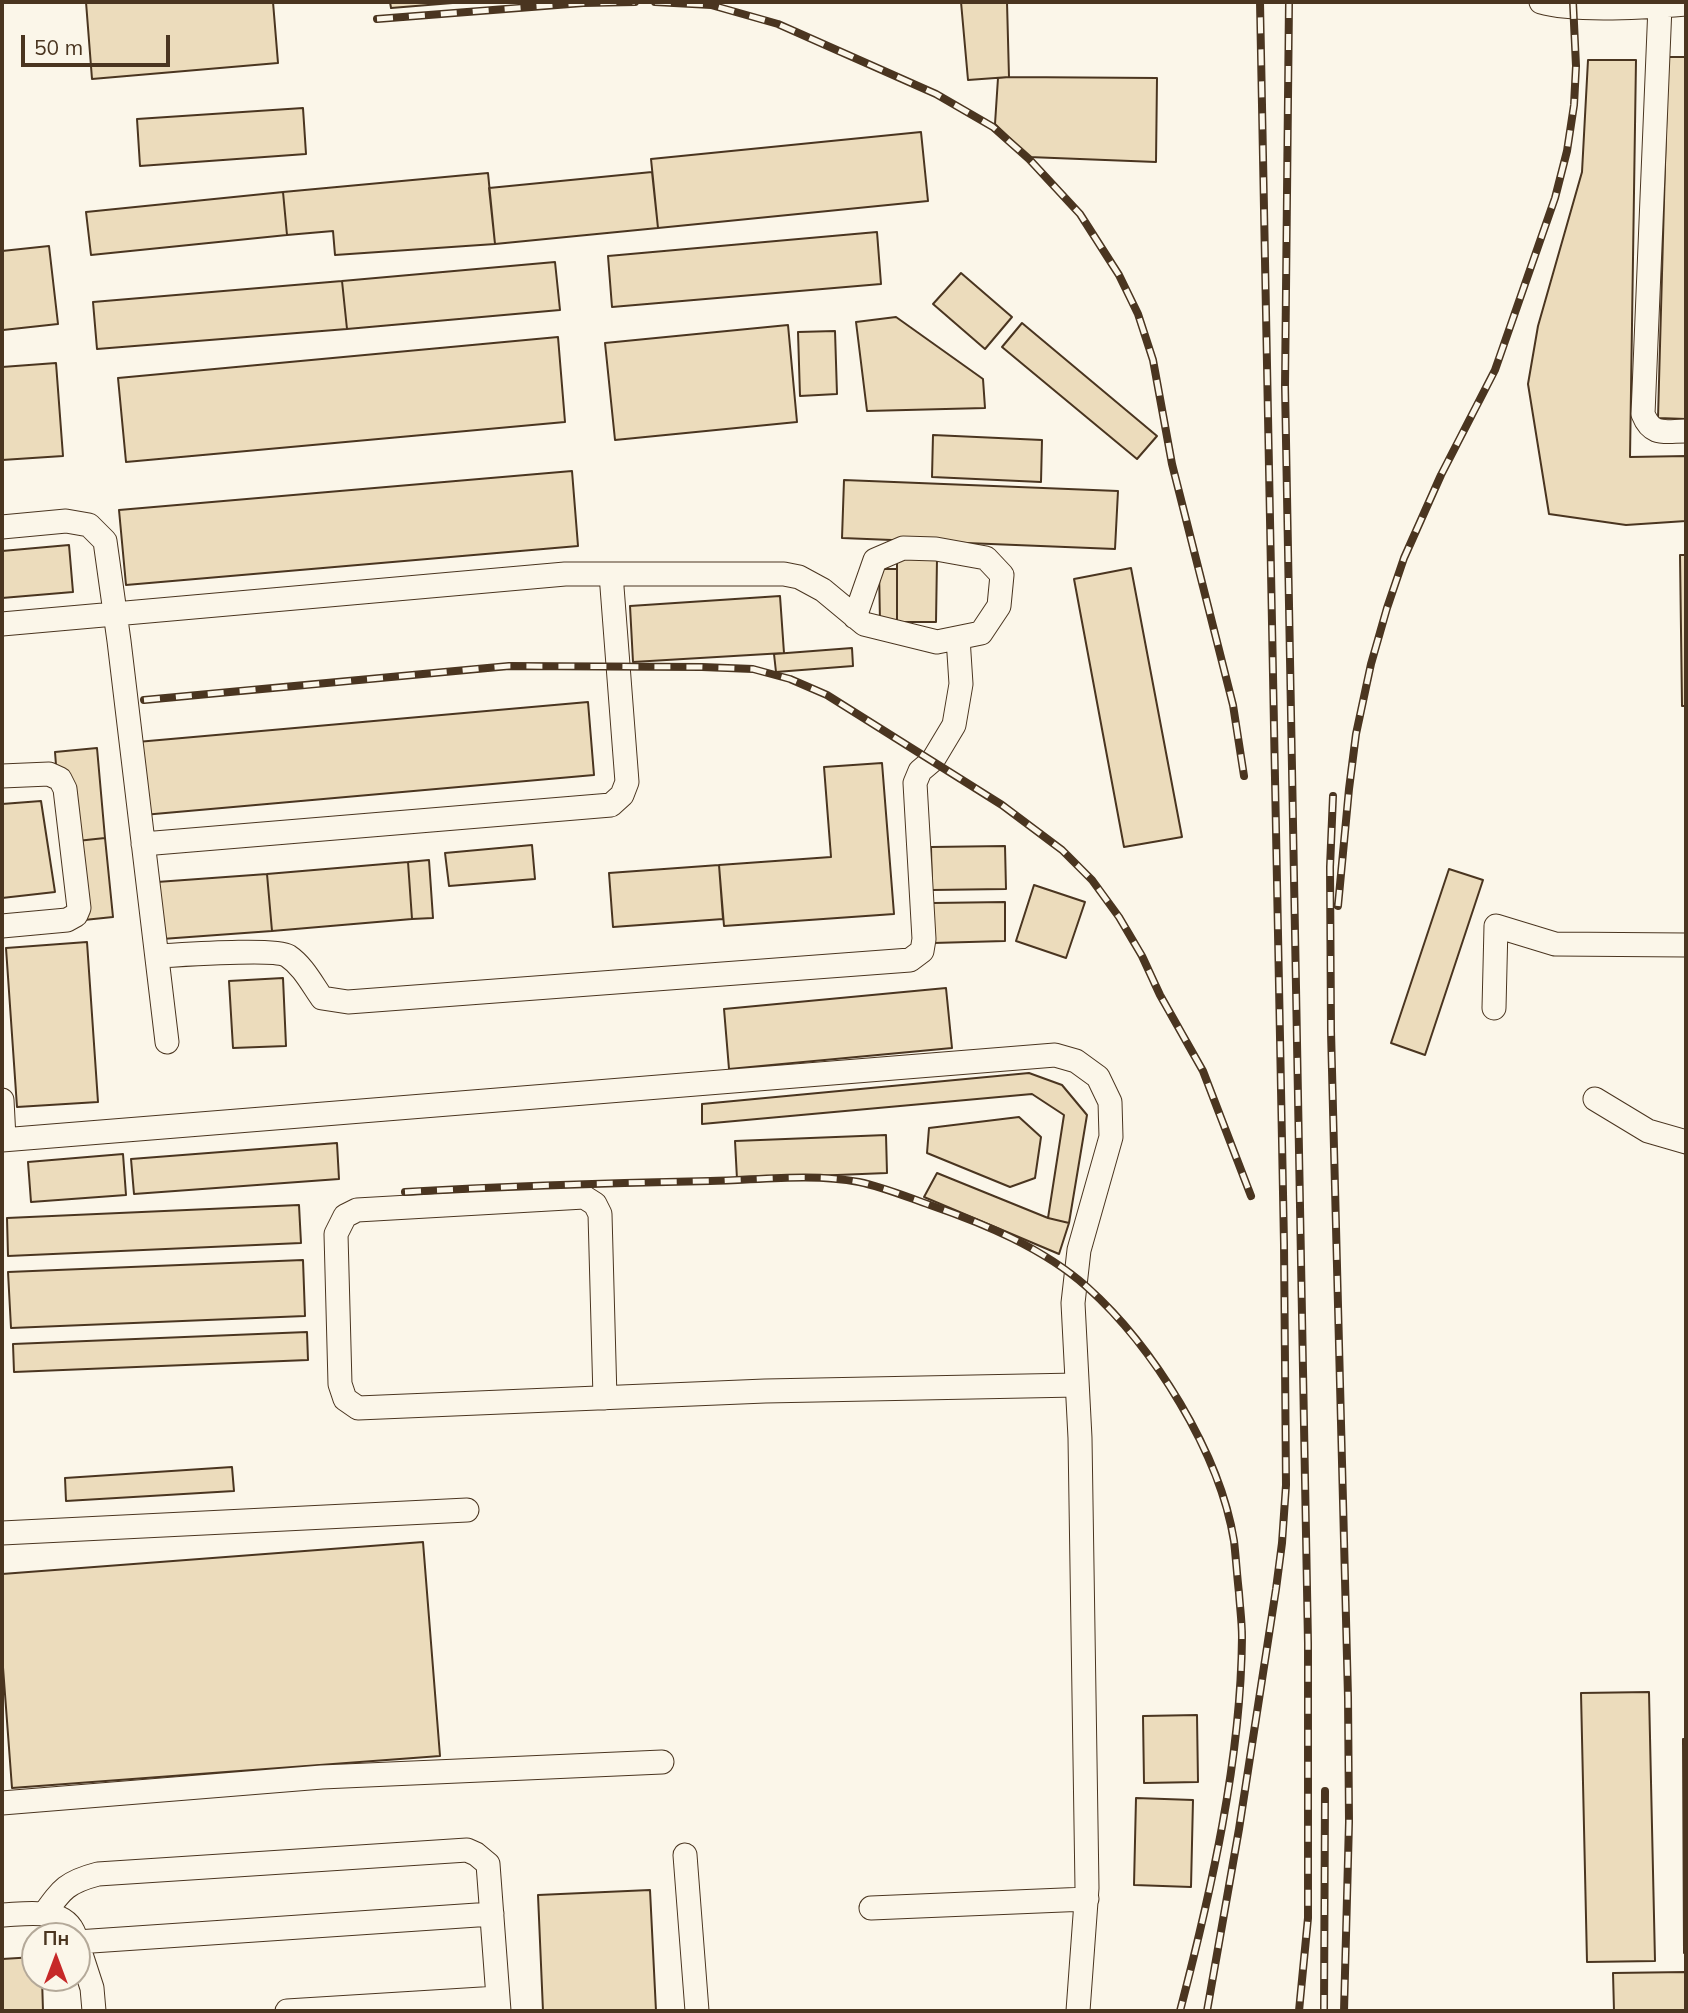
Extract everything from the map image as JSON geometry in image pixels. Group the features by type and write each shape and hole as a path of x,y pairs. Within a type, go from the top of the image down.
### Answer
{"lane":[{"path":"1541,2 1562,6 1686,4"},
{"path":"1660,6 1643,414 1647,424 1656,431 1686,431"},
{"path":"2,527 66,521 89,525 105,541 167,1042"},
{"path":"2,624 565,574 792,575 823,590 855,617 864,624 937,642 981,633 999,606 1002,575 986,558 936,549 903,548 874,560 855,617"},
{"path":"144,844 611,805 622,795 627,782 611,574"},
{"path":"158,956 244,952 285,954 300,966 322,998 348,1002 910,960 922,951 924,939 915,783 920,771 933,760 954,724 961,684 958,638"},
{"path":"2,776 49,774 60,779 65,789 79,908 76,915 67,920 2,926"},
{"path":"1494,1008 1496,926 1555,944 1686,945"},
{"path":"2,1100 3,1139 1055,1055 1076,1061 1098,1077 1110,1102 1111,1137 1079,1250 1073,1303 1080,1451 1087,1899 1078,2011"},
{"path":"1595,1099 1648,1131 1686,1142"},
{"path":"605,1398 600,1214 595,1204 584,1197 357,1210 345,1216 336,1234 340,1384 345,1399 358,1408 605,1398 765,1391 1077,1385"},
{"path":"2,1533 467,1510"},
{"path":"2,1803 322,1777 662,1762"},
{"path":"44,1914 62,1889 86,1877 99,1874 467,1850 488,1864 498,2005 287,2011"},
{"path":"685,1855 698,2011"},
{"path":"871,1908 1087,1899"},
{"path":"2,1915 44,1914 61,1917 66,1922"},
{"path":"94,2011 92,1988 77,1942 492,1914"}],"building":[{"path":"86,2 273,2 278,63 92,79"},
{"path":"390,2 465,2 391,8"},
{"path":"961,2 1007,2 1009,77 968,80"},
{"path":"1668,57 1686,57 1686,419 1658,418"},
{"path":"1588,60 1636,60 1630,457 1686,456 1686,521 1626,525 1549,514 1528,384 1538,326 1582,172"},
{"path":"998,78 1157,78 1156,162 1029,157 995,124"},
{"path":"303,108 306,154 140,166 137,119"},
{"path":"921,132 928,201 658,228 651,159"},
{"path":"652,172 658,228 495,244 489,188"},
{"path":"488,173 495,244 335,255 333,231 287,235 283,192"},
{"path":"283,192 287,235 91,255 86,212"},
{"path":"877,232 881,284 612,307 608,256"},
{"path":"49,246 58,324 3,330 2,251"},
{"path":"555,262 560,310 347,329 342,281"},
{"path":"961,273 1012,317 985,349 933,304"},
{"path":"342,281 347,329 97,349 93,302"},
{"path":"896,317 983,379 985,408 867,411 856,322"},
{"path":"1022,323 1157,436 1137,459 1002,347"},
{"path":"788,325 797,422 615,440 605,343"},
{"path":"835,331 837,394 800,396 798,332"},
{"path":"558,337 565,422 126,462 118,378"},
{"path":"56,363 63,456 2,460 2,367"},
{"path":"933,435 1042,440 1041,482 932,477"},
{"path":"572,471 578,546 126,585 119,510"},
{"path":"844,480 1118,491 1115,549 842,538"},
{"path":"69,545 73,592 2,598 2,551"},
{"path":"1680,555 1686,555 1686,706 1682,706"},
{"path":"897,559 937,559 936,622 897,622"},
{"path":"1131,568 1182,837 1124,847 1074,579"},
{"path":"879,569 897,569 897,622 880,622"},
{"path":"780,596 784,653 633,662 630,606"},
{"path":"852,648 853,666 776,672 774,654"},
{"path":"588,702 594,775 143,815 137,742"},
{"path":"97,748 105,838 77,841 57,778 55,752"},
{"path":"882,763 894,914 724,926 719,865 831,857 824,767"},
{"path":"41,801 55,892 2,898 2,804"},
{"path":"105,838 113,917 84,920 77,841"},
{"path":"532,845 535,879 449,886 445,853"},
{"path":"1005,846 1006,889 932,890 931,847"},
{"path":"429,860 433,918 412,919 408,862"},
{"path":"408,862 412,919 272,931 267,874"},
{"path":"719,865 723,919 613,927 609,873"},
{"path":"1449,869 1483,880 1425,1055 1391,1043"},
{"path":"267,874 272,931 162,939 157,882"},
{"path":"1034,885 1085,902 1066,958 1016,941"},
{"path":"1005,902 1005,941 933,943 933,903"},
{"path":"87,942 98,1102 17,1107 6,948"},
{"path":"283,978 286,1046 233,1048 229,981"},
{"path":"946,988 952,1048 729,1069 724,1009"},
{"path":"1029,1073 1062,1085 1087,1115 1069,1223 1048,1218 1064,1115 1032,1094 702,1124 702,1104"},
{"path":"1019,1117 1041,1137 1035,1178 1010,1187 927,1153 929,1128"},
{"path":"886,1135 887,1173 737,1179 735,1141"},
{"path":"337,1143 339,1179 134,1194 131,1159"},
{"path":"123,1154 126,1195 31,1202 28,1162"},
{"path":"937,1173 1048,1218 1069,1223 1059,1254 924,1197"},
{"path":"299,1205 301,1243 8,1256 7,1218"},
{"path":"303,1260 305,1316 11,1328 8,1272"},
{"path":"307,1332 308,1360 14,1372 13,1344"},
{"path":"232,1467 234,1491 66,1501 65,1478"},
{"path":"423,1542 440,1756 12,1788 2,1654 2,1574"},
{"path":"1649,1692 1655,1961 1587,1962 1581,1693"},
{"path":"1197,1715 1198,1782 1144,1783 1143,1716"},
{"path":"1683,1739 1686,1739 1686,1953 1684,1953"},
{"path":"1136,1798 1193,1800 1191,1887 1134,1885"},
{"path":"650,1890 656,2011 543,2011 538,1895"},
{"path":"21,1958 21,1992 42,1992 43,2011 2,2011 2,1959"},
{"path":"1686,1972 1686,2011 1614,2011 1613,1973"}],"railway":[{"path":"377,19 583,3 635,2"},
{"path":"655,2 711,5 778,24 936,94 993,127 1029,159 1080,214 1119,275 1138,314 1153,360 1172,464 1233,705 1244,776"},
{"path":"1207,2011 1239,1829 1276,1589 1286,1485 1284,1244 1260,2"},
{"path":"1289,2 1285,386 1308,1643 1308,1918 1299,2011"},
{"path":"1338,906 1356,734 1371,664 1387,608 1404,558 1441,475 1495,370 1555,198 1567,151 1574,105 1576,66 1573,2"},
{"path":"144,700 509,666 753,669 790,679 827,695 1002,805 1062,850 1092,880 1119,917 1142,956 1160,995 1203,1071 1251,1196"},
{"path":"1333,796 1330,867 1331,1031 1348,1697 1349,1822 1344,2011"},
{"path":"405,1192 785,1178 859,1182 951,1212 1013,1238 1070,1273 1112,1311 1159,1370 1199,1438 1226,1507 1234,1541 1242,1637 1236,1731 1213,1873 1180,2011"},
{"path":"1324,2011 1325,1791"}]}
